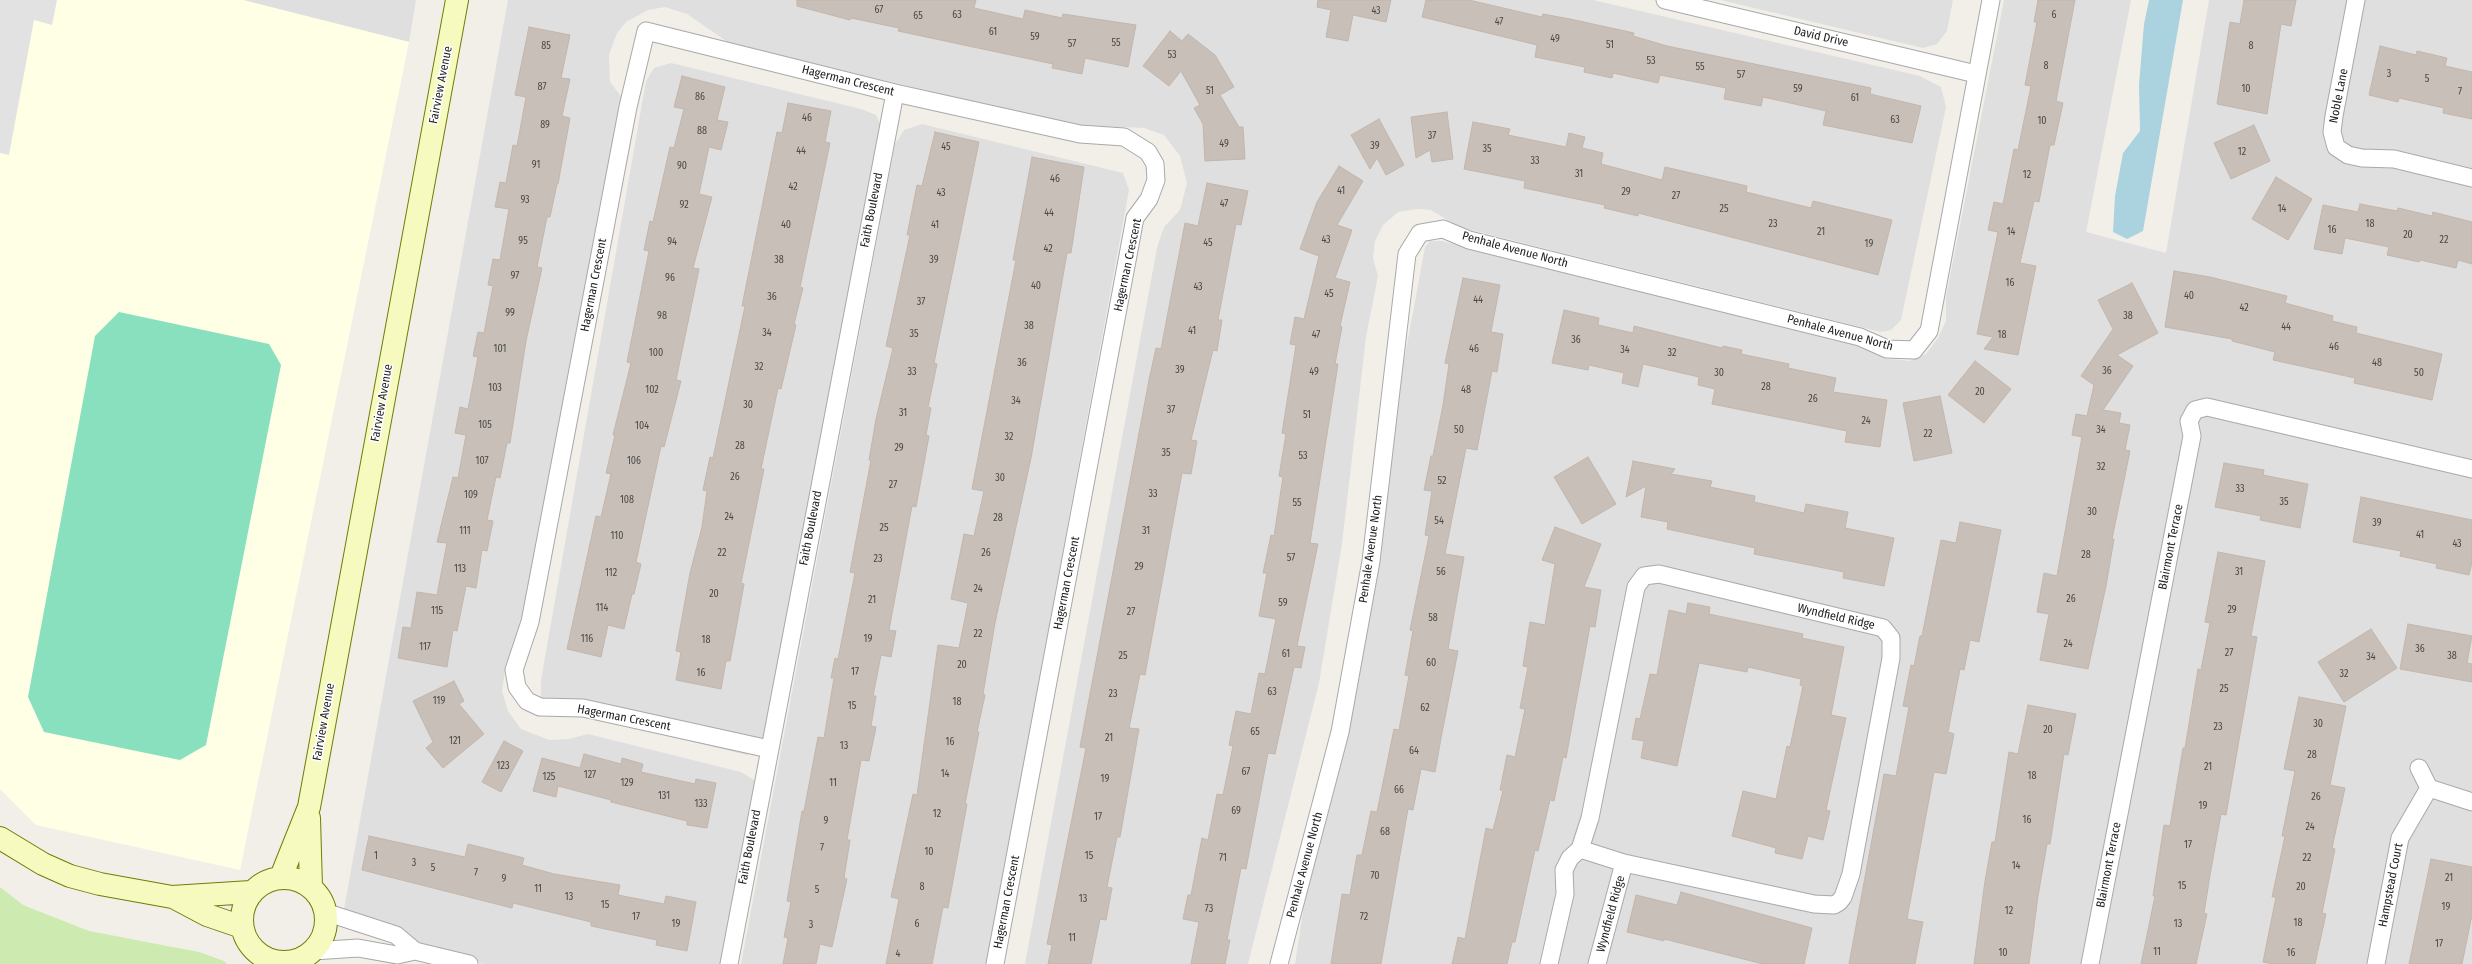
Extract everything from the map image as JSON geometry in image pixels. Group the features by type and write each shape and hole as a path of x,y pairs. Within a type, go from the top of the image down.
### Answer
{"main road":[{"name":"Fairview Avenue","path":"281,877 309,807 457,0"},
{"name":"Fairview Avenue","path":"309,807 311,887"},
{"path":"0,838 43,864 70,876 100,884 172,897 251,892"},
{"path":"281,877 302,881 311,887 320,898 326,912 326,926 322,939 313,950 302,958 289,963 259,959 248,942 242,927 241,914 244,903 251,892 260,884 281,877"},
{"path":"172,897 207,915 242,927"}],"street":[{"name":"David Drive","path":"1665,0 1976,74"},
{"name":"Penhale Avenue North","path":"1279,964 1340,732 1371,561 1408,254 1420,233 1443,229 1469,240 1860,337 1887,348 1914,350 1929,331 1991,0"},
{"name":"Noble Lane","path":"2356,0 2334,116 2332,132 2336,147 2348,154 2362,158 2394,158 2472,178"},
{"name":"Hagerman Crescent","path":"768,749 584,708 540,707 527,701 517,687 514,670 530,622 628,107 646,31 894,93 1080,134 1124,137 1148,152 1155,164 1156,180 1149,199 1135,218 995,964"},
{"name":"Faith Boulevard","path":"728,964 894,93"},
{"name":"Blairmont Terrace","path":"2090,964 2192,436 2189,421 2195,410 2207,407 2472,469"},
{"name":"Wyndfield Ridge","path":"1549,964 1565,894 1564,870 1570,858 1580,849 1590,818 1636,587 1644,576 1659,574 1875,626 1888,632 1892,645 1889,666 1850,874 1843,897 1839,902 1834,905 1814,904 1624,863 1580,849"},
{"path":"2420,768 2429,788 2472,802"},
{"name":"Hampstead Court","path":"2376,964 2400,838 2429,788"},
{"name":"Wyndfield Ridge","path":"1597,964 1624,863"},
{"path":"326,912 396,935 416,951 469,964"},
{"path":"313,950 358,948 397,955 416,951"}],"shaded area":[{"path":"0,0 243,0 409,42 240,870 36,825 0,789"},
{"path":"0,0 57,0 52,25 34,20 9,155 0,153"},
{"path":"243,0 416,0 409,42"},
{"path":"508,0 1593,0 1920,76 1941,87 1946,107 1901,320 1891,330 1881,332 1459,227 1431,210 1417,209 1398,212 1383,225 1375,241 1373,258 1378,276 1366,337 1342,544 1319,683 1248,964 1025,964 1157,248 1164,227 1180,210 1187,183 1180,156 1164,135 1144,128 1123,127 1100,132 729,43 687,14 665,7 648,10 626,22 617,33 609,55 610,82 624,100 526,628 506,663 502,691 508,711 521,729 549,740 569,739 588,734 741,772 754,780 764,791 732,964 483,964 355,932 342,920"},
{"path":"1720,0 1953,0 1947,31 1937,44 1923,48"},
{"path":"2004,0 2131,0 2086,232 2166,253 2209,0 2472,0 2472,964 1295,964 1307,886 1425,247 1430,241 1442,241 1858,343 1884,358 1909,361 1926,354 1938,338 1946,321 1946,297"},
{"path":"671,63 861,109 876,115 882,128 763,750 747,755 554,709 541,700 541,680 646,81 654,68"},
{"path":"922,124 1123,173 1129,190 987,964 741,964 895,144 904,130"}],"green space":[{"path":"119,312 269,344 281,365 206,745 180,760 44,732 28,697 95,336"},
{"path":"0,887 23,905 89,931 199,952 224,961 227,964 0,964"}],"water":[{"path":"2149,0 2183,0 2143,231 2127,239 2113,232 2115,196 2123,153 2140,131 2139,85 2144,24"}],"building":[{"path":"797,0 976,0 974,8 1023,19 1025,10 1062,18 1063,14 1136,25 1128,67 1085,58 1082,74 1052,68 1053,64 898,31 899,28 851,18 850,20 797,6"},
{"path":"1318,0 1391,0 1386,22 1353,15 1348,41 1326,37 1331,10 1317,7"},
{"path":"1426,0 1469,0 1542,17 1543,14 1570,19 1634,33 1633,36 1667,46 1871,88 1870,94 1921,106 1912,143 1823,125 1826,111 1763,97 1761,106 1724,99 1726,88 1660,75 1658,83 1613,73 1612,78 1584,72 1585,67 1535,57 1537,45 1422,17"},
{"path":"2038,0 2075,0 2056,101 2063,103 2054,145 2050,145 2039,202 2034,201 2020,263 2036,266 2018,355 1984,349 1993,337 1977,334 1998,232 1988,230 1994,202 2003,204 2014,149 2018,150 2031,86 2025,85 2037,22 2034,22"},
{"path":"2244,0 2296,0 2291,26 2281,24 2267,114 2217,104 2230,22 2240,24"},
{"path":"529,27 570,35 561,78 570,79 562,116 570,118 558,184 550,217 547,217 537,267 542,268 526,341 510,443 507,443 500,478 496,477 487,520 493,521 487,551 482,550 476,588 466,586 457,631 453,630 447,667 398,658 403,627 411,628 417,592 437,595 447,543 437,542 453,477 458,478 466,435 455,433 460,407 468,409 478,357 473,356 478,332 484,333 493,286 488,285 493,259 500,260 509,209 495,207 500,182 506,183 513,145 517,146 526,97 515,95"},
{"path":"1170,31 1182,41 1188,34 1215,55 1234,87 1220,95 1239,127 1243,127 1245,159 1205,161 1203,124 1194,108 1200,105 1181,71 1169,86 1143,66"},
{"path":"2380,46 2416,55 2417,51 2447,58 2445,66 2472,72 2472,119 2443,113 2444,108 2399,98 2398,102 2369,95"},
{"path":"682,76 725,87 717,120 728,122 721,150 709,147 699,194 712,197 693,268 699,269 676,380 681,381 664,447 661,446 636,562 641,564 634,594 632,594 624,629 608,625 601,657 567,649 596,516 601,517 611,474 606,473 615,435 613,435 631,363 627,362 649,251 644,250 650,221 653,222 670,147 674,148 684,109 674,107"},
{"path":"788,103 831,111 825,142 830,143 800,287 803,288 794,324 796,325 781,389 778,388 761,469 764,469 741,583 744,584 736,629 730,661 726,661 721,689 676,680 681,652 676,651 690,573 702,527 707,491 703,490 710,457 713,458 745,306 742,306 777,132 782,133"},
{"path":"1447,112 1453,159 1432,162 1430,150 1416,158 1411,117"},
{"path":"1379,119 1404,165 1386,175 1377,158 1370,169 1351,135"},
{"path":"1473,122 1510,129 1508,135 1566,147 1569,133 1585,137 1582,148 1603,153 1601,164 1662,180 1665,167 1747,186 1746,192 1811,208 1813,201 1892,220 1878,275 1638,213 1638,216 1604,208 1605,205 1524,188 1525,181 1464,169"},
{"path":"2254,125 2270,161 2231,179 2214,143"},
{"path":"935,132 979,142 934,363 937,364 928,407 931,408 926,435 929,436 916,507 912,506 889,630 896,631 891,657 881,655 873,696 876,696 871,726 876,727 869,761 861,760 847,840 850,840 844,878 847,879 832,947 820,944 816,964 783,964 788,938 784,937 791,902 787,901 802,811 804,811 818,737 824,738 834,678 831,678 835,658 838,659 855,573 850,572 871,460 869,460 876,419 893,348 886,346 910,235 907,235 917,185 922,186"},
{"path":"1032,157 1084,167 1071,253 1067,253 1031,458 995,623 983,694 985,695 977,732 979,732 965,804 967,804 948,908 943,907 932,964 886,964 899,899 891,897 913,794 917,795 938,645 959,648 968,603 951,599 964,534 974,536 984,491 972,489 1016,260 1013,260"},
{"path":"1339,166 1363,181 1337,225 1352,230 1335,278 1350,282 1340,326 1342,327 1335,364 1338,364 1310,543 1318,544 1297,646 1305,647 1301,668 1294,667 1275,754 1268,753 1246,869 1241,868 1227,940 1230,940 1225,964 1191,964 1199,922 1183,919 1188,895 1191,895 1202,838 1208,840 1217,794 1223,795 1233,746 1229,745 1236,711 1251,714 1259,673 1265,674 1276,619 1259,616 1267,573 1263,573 1271,535 1274,536 1283,477 1279,476 1286,434 1282,433 1296,345 1290,344 1295,317 1304,319 1319,256 1300,249 1317,202"},
{"path":"2276,177 2312,199 2288,240 2252,219"},
{"path":"1207,183 1248,191 1241,225 1236,224 1218,320 1222,320 1217,351 1213,350 1191,440 1197,441 1191,474 1182,473 1145,675 1140,674 1129,728 1139,729 1120,837 1117,837 1107,887 1112,888 1106,920 1100,919 1091,964 1048,964 1052,945 1047,944 1086,748 1080,747 1149,380 1156,348 1161,349 1185,223 1198,226"},
{"path":"2360,204 2397,211 2398,208 2432,216 2433,212 2472,222 2472,264 2458,260 2456,268 2420,260 2419,262 2387,255 2389,247 2345,238 2342,254 2314,249 2323,205 2358,212"},
{"path":"2174,271 2210,277 2287,296 2285,303 2333,316 2332,321 2357,327 2356,333 2442,354 2432,400 2354,383 2355,378 2273,360 2275,352 2232,341 2232,339 2165,327"},
{"path":"1463,278 1500,285 1491,332 1503,334 1497,372 1492,371 1477,450 1466,448 1445,554 1464,557 1448,649 1458,651 1435,772 1421,769 1413,810 1408,809 1381,964 1331,964 1342,894 1350,895 1357,855 1362,855 1371,811 1377,812 1394,729 1399,730 1409,676 1405,675 1413,631 1410,630 1429,536 1425,535 1432,491 1424,490 1431,456 1433,456 1443,405 1449,364 1445,363"},
{"path":"2132,283 2158,333 2117,355 2133,366 2103,410 2121,413 2119,423 2130,425 2125,450 2130,451 2112,539 2114,539 2106,586 2088,669 2040,660 2049,614 2037,612 2044,573 2057,576 2082,437 2072,435 2076,414 2087,416 2094,385 2081,376 2113,329 2098,300"},
{"path":"1564,310 1599,318 1598,325 1633,333 1634,326 1722,348 1723,346 1742,350 1741,354 1789,364 1788,368 1836,378 1833,392 1887,400 1880,447 1845,442 1847,431 1712,404 1715,389 1698,385 1699,377 1643,364 1638,387 1622,383 1624,373 1589,365 1588,370 1552,363"},
{"path":"1975,361 2011,389 1984,423 1948,395"},
{"path":"1940,396 1952,453 1914,461 1903,403"},
{"path":"1588,457 1616,504 1582,524 1554,477"},
{"path":"1633,461 1675,469 1671,474 1712,481 1710,487 1755,496 1754,502 1804,513 1806,504 1848,512 1845,528 1894,538 1884,586 1843,578 1844,572 1754,554 1755,548 1667,529 1668,522 1641,517 1646,486 1626,497"},
{"path":"2224,463 2264,470 2263,475 2308,484 2300,528 2260,520 2261,516 2215,507"},
{"path":"2361,497 2472,520 2472,563 2469,575 2436,568 2437,564 2400,556 2401,551 2353,542"},
{"path":"1960,522 2001,530 1979,642 1970,640 1964,670 1960,669 1948,732 1954,734 1946,774 1934,772 1907,919 1923,922 1915,964 1849,964 1884,774 1896,776 1909,707 1903,706 1911,665 1914,666 1920,636 1922,636 1941,540 1956,543"},
{"path":"1555,527 1601,544 1584,587 1601,590 1595,627 1590,626 1566,758 1563,757 1554,801 1550,800 1538,851 1535,850 1515,942 1512,942 1507,964 1452,964 1458,937 1465,939 1486,828 1493,830 1503,791 1500,790 1507,755 1515,757 1525,709 1520,708 1528,667 1523,666 1530,622 1545,625 1555,564 1542,560"},
{"path":"2218,552 2265,561 2251,636 2257,637 2226,815 2221,814 2204,913 2207,914 2196,964 2141,964 2155,896 2153,896 2164,825 2170,826 2198,669 2201,670 2210,623 2205,622"},
{"path":"1688,603 1710,607 1709,614 1803,634 1802,638 1844,647 1831,715 1846,718 1826,810 1830,811 1823,840 1808,836 1802,859 1775,853 1776,848 1732,836 1743,791 1776,799 1787,746 1790,747 1803,686 1800,685 1801,679 1748,667 1747,672 1699,663 1677,766 1641,758 1644,741 1632,739 1636,718 1640,719 1650,674 1657,675 1669,610 1686,614"},
{"path":"2408,624 2472,636 2467,663 2472,664 2472,682 2400,669"},
{"path":"2371,629 2397,668 2344,702 2318,662"},
{"path":"454,681 464,701 459,704 484,734 443,768 426,748 433,742 413,701"},
{"path":"2299,697 2346,706 2330,785 2345,788 2332,848 2335,849 2322,913 2326,914 2315,964 2273,964 2263,962 2276,897 2272,897 2285,836 2282,836 2295,771 2284,769"},
{"path":"2028,705 2076,714 2068,755 2064,754 2050,844 2047,844 2029,964 1974,964 1985,881 1992,842 1995,842 2009,752 2018,754"},
{"path":"504,741 523,751 501,792 482,782"},
{"path":"584,754 621,764 622,758 643,764 641,772 695,784 696,779 716,783 707,828 687,825 687,821 611,802 611,800 558,786 556,797 533,791 542,758 580,768"},
{"path":"369,836 465,857 468,844 524,858 522,865 554,874 620,885 618,895 664,904 666,896 696,902 687,951 656,945 657,940 591,926 591,922 513,903 512,908 362,870"},
{"path":"2431,859 2472,867 2472,915 2462,964 2409,964"},
{"path":"1681,892 1812,928 1804,964 1763,964 1664,939 1664,941 1627,932 1636,895 1677,905"}]}
